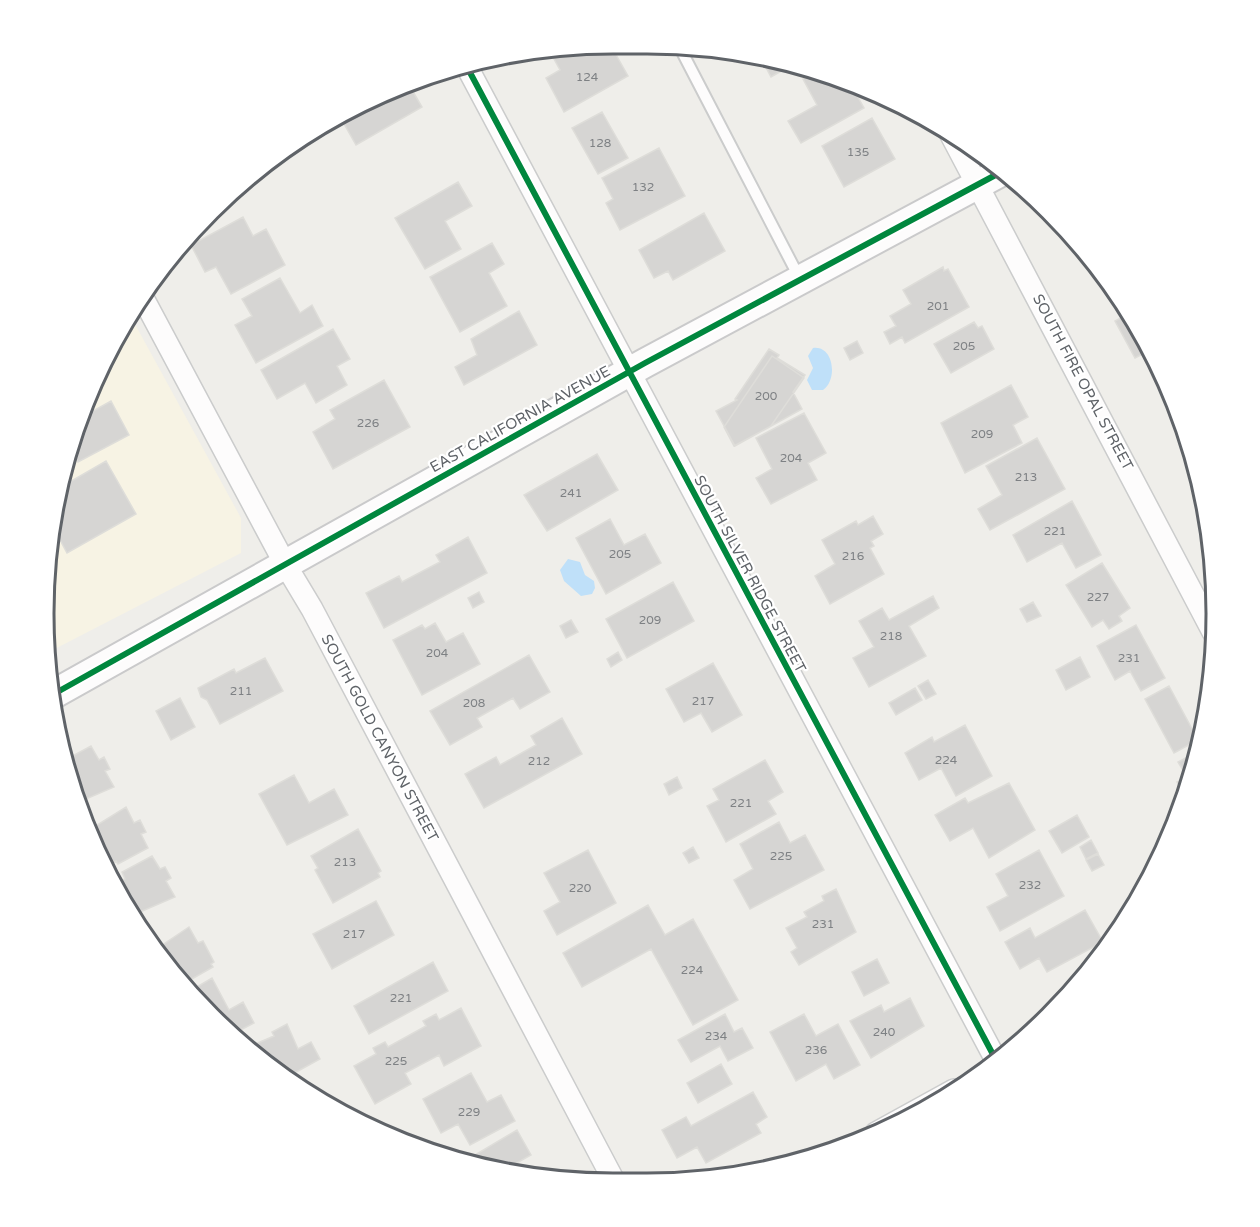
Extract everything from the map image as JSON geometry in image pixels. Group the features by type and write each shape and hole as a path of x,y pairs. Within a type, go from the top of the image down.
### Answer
{"street":[{"name":"SOUTH SILVER RIDGE STREET","path":"470,73 992,1053"},
{"name":"SOUTH FIRE OPAL STREET","path":"959,149 1206,617"},
{"name":"EAST CALIFORNIA AVENUE","path":"60,691 628,373 994,176"},
{"name":"SOUTH GOLD CANYON STREET","path":"147,305 285,564 312,609 610,1173"}],"lane":[{"path":"684,55 800,280"}],"shaded area":[{"path":"135,324 241,518 241,553 55,649 55,577 65,504 73,469 97,399"}],"water":[{"path":"813,348 826,352 832,364 831,379 823,390 812,390 807,380 813,368 808,356"},
{"path":"568,559 580,562 585,575 594,581 595,588 592,594 581,596 564,581 560,570"}],"building":[{"path":"616,54 628,76 564,112 546,78 560,70 553,58"},
{"path":"766,67 782,71 771,77"},
{"path":"806,78 857,96 864,108 801,143 788,121 817,105 803,79"},
{"path":"413,92 422,107 356,145 344,124"},
{"path":"602,112 628,158 598,174 572,128"},
{"path":"872,118 895,159 844,187 822,146"},
{"path":"659,148 685,196 620,230 606,203 613,199 602,178"},
{"path":"458,182 472,206 445,221 461,249 425,269 395,218"},
{"path":"704,213 725,251 673,280 668,271 654,278 639,250"},
{"path":"243,217 253,236 266,229 285,265 231,294 216,267 205,272 192,246"},
{"path":"492,243 504,264 489,273 507,306 460,332 430,277"},
{"path":"943,267 944,271 948,269 969,307 905,343 902,337 890,344 884,332 896,326 890,316 911,304 903,290"},
{"path":"280,278 300,313 312,305 323,326 256,363 235,325 252,316 242,299"},
{"path":"519,311 537,345 464,385 455,367 477,355 471,339"},
{"path":"1121,318 1142,355 1135,358 1115,321"},
{"path":"974,322 978,328 982,326 994,349 951,373 934,344"},
{"path":"333,329 350,359 337,366 347,385 316,403 305,383 277,399 261,370"},
{"path":"857,341 863,353 850,360 844,348"},
{"path":"769,349 779,355 777,358 805,375 793,392 802,409 735,446 716,411 737,400 735,399"},
{"path":"772,356 804,378 771,426 734,446 724,427"},
{"path":"384,380 410,427 333,469 313,432 335,419 330,410"},
{"path":"1011,385 1028,417 1013,425 1022,443 965,473 941,423"},
{"path":"111,401 129,435 78,462 76,459 92,411"},
{"path":"804,413 826,453 808,463 817,480 771,504 756,478 772,469 756,438"},
{"path":"1037,438 1065,489 990,530 978,509 1002,495 986,466"},
{"path":"597,454 618,490 547,531 524,495"},
{"path":"106,461 136,514 67,553 59,539 70,482"},
{"path":"1072,501 1101,555 1076,568 1062,543 1027,562 1013,535"},
{"path":"873,516 883,534 871,541 874,546 870,548 884,574 830,604 815,576 835,564 822,540 856,521 858,525"},
{"path":"610,519 624,545 645,534 661,563 606,594 576,538"},
{"path":"468,537 487,573 384,628 366,593 399,576 402,582 440,562 436,555"},
{"path":"1102,563 1130,608 1119,616 1122,621 1109,629 1103,620 1092,627 1066,585"},
{"path":"673,582 694,621 627,658 606,619"},
{"path":"479,592 484,602 473,608 468,598"},
{"path":"933,596 939,608 909,626 926,656 869,687 853,658 874,647 859,621 882,608 889,620"},
{"path":"1033,602 1041,616 1027,622 1020,609"},
{"path":"571,620 578,632 566,638 560,626"},
{"path":"435,623 446,642 463,633 480,664 422,695 393,640 422,625 425,629"},
{"path":"1136,625 1165,678 1141,691 1130,671 1115,680 1097,646"},
{"path":"618,652 622,660 611,667 607,659"},
{"path":"529,655 550,692 520,709 513,698 477,718 482,727 450,745 430,711"},
{"path":"1080,657 1090,677 1066,690 1056,670"},
{"path":"265,658 283,691 220,724 207,700 201,697 198,688 234,669 236,673"},
{"path":"713,663 742,715 712,732 701,713 684,722 666,689"},
{"path":"928,680 936,694 926,699 918,686"},
{"path":"1169,686 1193,731 1190,744 1174,753 1145,699"},
{"path":"915,688 922,700 896,715 889,703"},
{"path":"180,698 195,727 171,740 156,711"},
{"path":"562,718 582,754 484,808 465,774 496,757 500,765 536,745 531,736"},
{"path":"965,725 992,776 956,796 941,768 919,780 905,753 932,737 934,742"},
{"path":"91,746 99,760 104,757 110,769 105,771 114,787 86,799 73,756"},
{"path":"1187,757 1183,770 1178,762"},
{"path":"765,760 783,792 768,801 776,814 726,842 707,806 719,800 713,789"},
{"path":"294,775 309,803 334,789 348,815 287,845 259,794"},
{"path":"677,777 682,788 669,795 664,784"},
{"path":"1009,783 1035,830 989,858 973,828 950,841 935,815 965,798 968,803"},
{"path":"126,807 134,823 140,820 146,832 141,834 148,848 118,864 116,861 113,863 96,826"},
{"path":"1077,815 1089,837 1062,853 1049,831"},
{"path":"779,822 790,843 805,835 824,870 750,909 734,880 753,869 740,844"},
{"path":"358,829 381,871 378,873 380,877 333,903 315,870 318,868 311,856"},
{"path":"1091,840 1098,853 1086,859 1080,847"},
{"path":"693,847 699,858 689,863 683,853"},
{"path":"588,850 616,903 557,935 544,911 560,902 544,873"},
{"path":"1039,850 1064,896 1000,931 987,907 1008,896 996,874"},
{"path":"1098,854 1104,865 1092,871 1086,860"},
{"path":"152,856 160,869 165,867 171,878 166,881 175,897 141,912 122,880 125,879 122,872"},
{"path":"836,889 856,932 799,965 791,952 797,948 786,928 807,917 804,912 824,901 822,896"},
{"path":"376,901 394,935 332,969 313,934"},
{"path":"648,905 665,935 693,919 738,1000 693,1025 651,949 582,987 563,953"},
{"path":"1085,910 1101,939 1096,946 1047,972 1039,958 1020,969 1005,942 1030,928 1035,938"},
{"path":"189,927 198,943 203,941 214,962 211,964 213,967 191,979 163,945"},
{"path":"877,959 889,983 864,996 852,972"},
{"path":"433,962 448,991 369,1034 354,1006"},
{"path":"212,978 229,1010 243,1002 254,1023 241,1030 197,987"},
{"path":"910,998 924,1026 871,1058 850,1021 881,1005 884,1012"},
{"path":"461,1008 481,1046 444,1066 439,1055 405,1073 411,1084 375,1104 354,1066 376,1054 373,1048 385,1042 388,1047 426,1026 423,1021 436,1014 439,1020"},
{"path":"725,1014 734,1032 742,1028 753,1048 728,1061 720,1046 691,1062 678,1040"},
{"path":"804,1014 816,1036 838,1024 860,1065 834,1079 826,1064 796,1081 770,1032"},
{"path":"287,1024 298,1049 311,1042 320,1059 295,1073 257,1043 274,1036 272,1032"},
{"path":"721,1064 732,1084 698,1103 687,1083"},
{"path":"471,1073 487,1102 501,1095 515,1121 470,1145 458,1124 441,1133 423,1099"},
{"path":"753,1092 767,1117 756,1124 761,1133 706,1163 697,1147 677,1158 662,1130 686,1117 691,1126"},
{"path":"517,1130 531,1155 515,1164 475,1155"}],"cycle path":[{"path":"470,73 992,1053"},
{"path":"60,691 645,363 994,176"}]}
